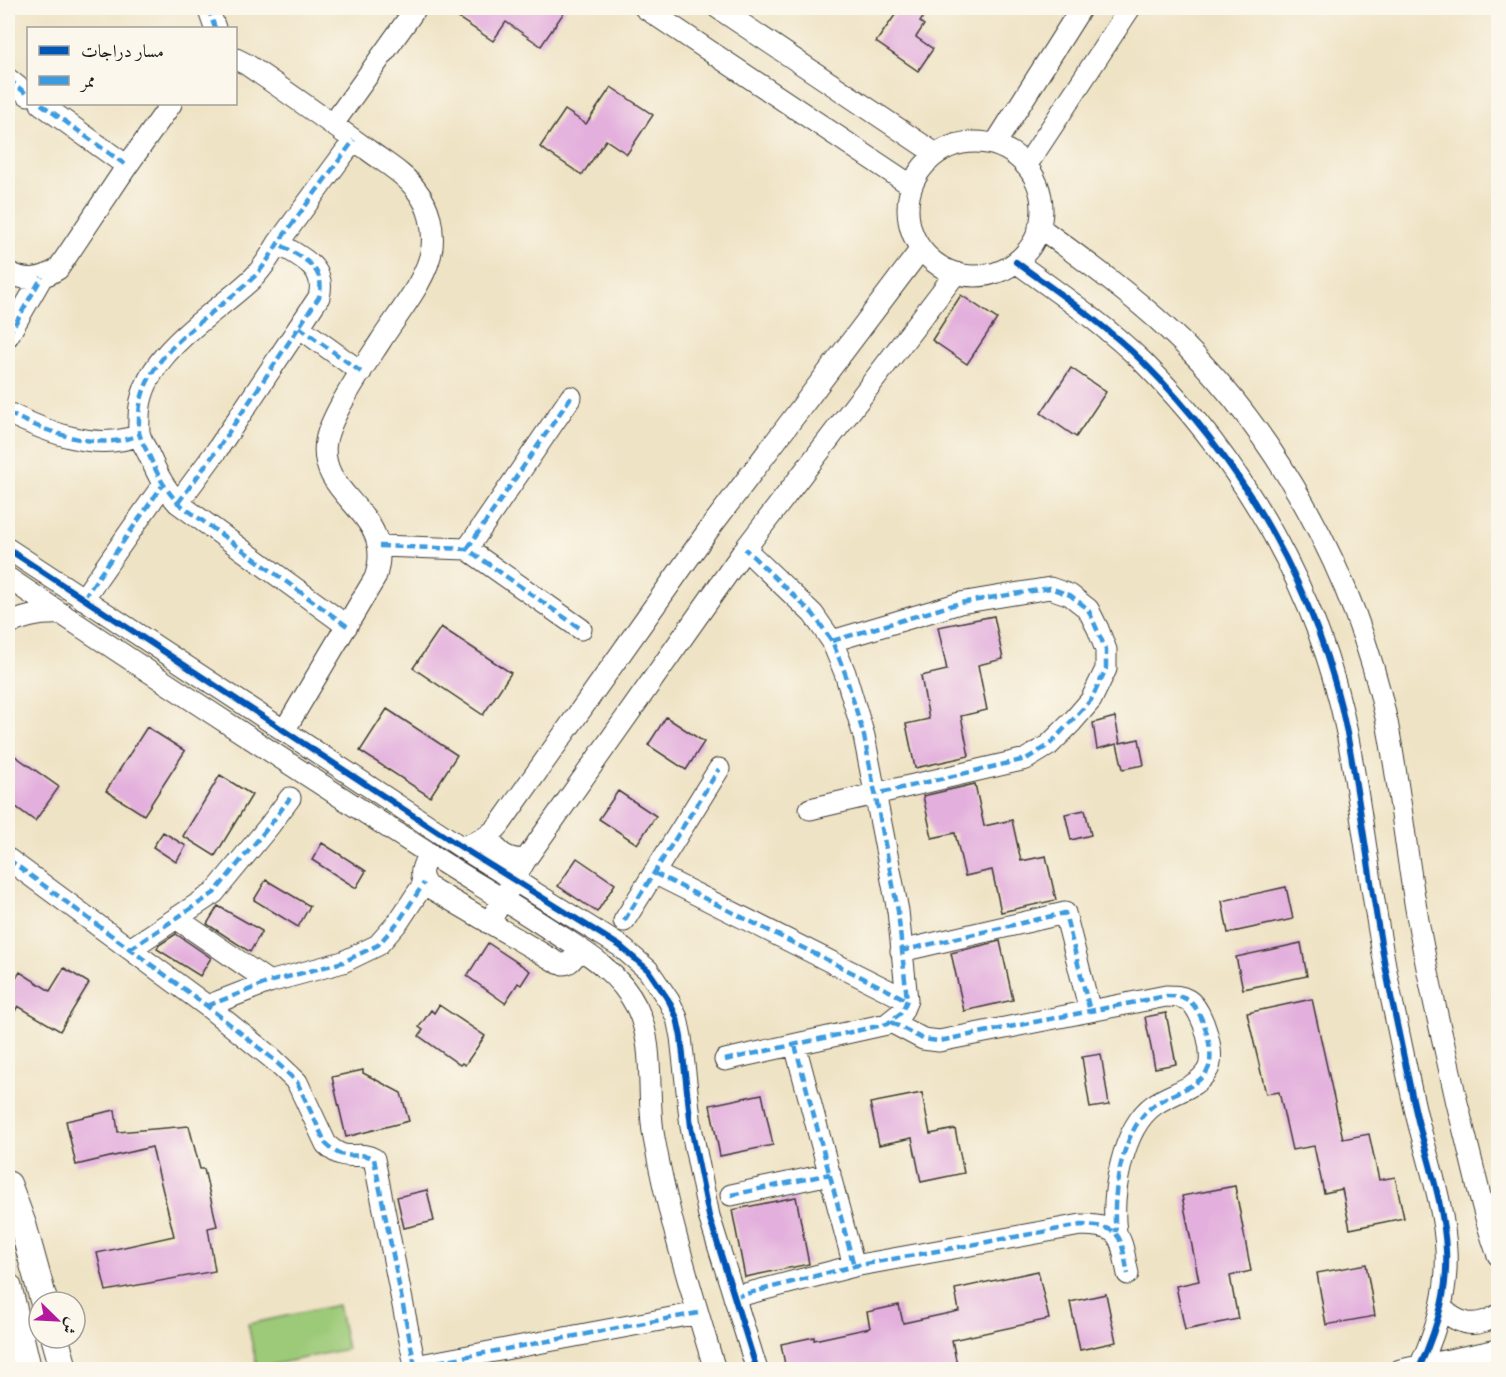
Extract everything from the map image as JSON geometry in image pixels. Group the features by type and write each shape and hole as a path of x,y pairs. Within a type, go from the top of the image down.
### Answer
{"main road":[{"path":"8,1185 23,1226 41,1290"},
{"path":"8,1287 28,1370"},
{"path":"58,1350 64,1370"}],"street":[{"path":"208,8 215,27"},
{"path":"333,124 416,8"},
{"path":"645,8 912,186"},
{"path":"718,8 936,154"},
{"path":"994,144 1081,8"},
{"path":"1026,166 1130,8"},
{"path":"237,59 246,63 333,124 407,180 425,204 432,233 428,262 422,276 361,372 329,431 325,453 330,474 372,527 379,546 380,557 375,578 284,732"},
{"path":"8,79 27,93"},
{"path":"42,105 127,166"},
{"path":"8,272 26,279 42,277 50,274 63,262 170,105"},
{"path":"347,626 178,504 162,486 139,435 139,407 151,376 185,335 254,277 269,260 278,243 354,140"},
{"path":"975,142 994,144 1012,153 1026,166 1037,184 1042,206 1039,227 1030,246 1016,262 998,272 977,276 956,273 937,265 921,249 911,231 908,208 912,186 922,168 936,154 954,145 975,142"},
{"path":"1039,227 1122,288 1170,331 1215,378 1255,429 1291,482 1349,598 1370,659 1387,722 1413,892 1433,997 1480,1200 1498,1255"},
{"path":"178,504 218,450 319,297 321,281 319,273 278,243"},
{"path":"461,847 489,835 507,814 707,532 921,249"},
{"path":"1016,262 1096,320 1142,361 1184,405 1222,453 1256,504 1286,558 1311,614 1331,672 1346,731 1372,898 1392,1005 1416,1111 1444,1216 1447,1277 1442,1308 1433,1338 1410,1368"},
{"path":"489,923 526,860 745,549 956,273"},
{"path":"8,336 42,277"},
{"path":"299,327 361,372"},
{"path":"467,549 571,398"},
{"path":"8,412 40,428 80,439 105,442 125,441 139,435"},
{"path":"83,599 162,486"},
{"path":"379,546 467,549 580,629"},
{"path":"8,549 284,732 635,957 648,970 669,1001 681,1037 685,1082 699,1172 709,1216 757,1370"},
{"path":"725,1060 891,1022 902,1012 907,1000 898,910 864,736 845,673 832,641 813,614 745,549"},
{"path":"8,578 429,854 580,949 605,966 618,979 630,994 644,1028 648,1047 652,1129 661,1176 671,1222 715,1370"},
{"path":"810,809 1026,759 1049,745 1091,700 1106,669 1106,650 1088,609 1070,595 1050,588 960,603 832,641"},
{"path":"8,625 38,614 63,614"},
{"path":"297,767 309,748"},
{"path":"624,921 719,769"},
{"path":"130,949 214,893 290,798"},
{"path":"489,835 496,849 503,855 526,860"},
{"path":"429,854 420,873 424,883 561,964 569,963 580,949"},
{"path":"8,859 207,1006 273,1059 297,1082 326,1144 333,1150 341,1155 368,1156 374,1159 415,1368 698,1313"},
{"path":"654,873 907,1000"},
{"path":"207,1006 269,982 343,962 378,945 399,921 424,883"},
{"path":"902,951 1065,913 1090,1011"},
{"path":"176,918 269,982"},
{"path":"891,1022 923,1040 939,1041 1166,996 1178,996 1189,1001 1202,1016 1211,1061 1209,1070 1201,1078 1152,1106 1141,1118 1123,1153 1114,1215 1116,1232 1121,1241 1128,1274"},
{"path":"795,1045 854,1266"},
{"path":"731,1195 830,1174"},
{"path":"734,1297 854,1266 1081,1225 1101,1225 1116,1232"},
{"path":"1442,1308 1462,1323 1487,1322 1498,1315"},
{"path":"1410,1368 1498,1350"}],"green space":[{"path":"338,1305 347,1349 257,1368 248,1324"}],"building":[{"path":"463,8 567,8 541,46 506,22 493,41 457,17"},
{"path":"900,8 929,8 920,22 924,25 916,37 933,49 918,71 876,42"},
{"path":"611,87 653,115 627,154 606,140 582,175 540,147 565,110 586,124"},
{"path":"961,295 997,319 967,364 932,340"},
{"path":"1071,368 1106,392 1076,437 1041,413"},
{"path":"994,616 1003,659 978,665 987,710 961,716 969,756 915,768 906,724 929,719 921,676 947,670 938,627"},
{"path":"441,627 511,673 483,715 413,668"},
{"path":"387,709 457,755 430,797 360,751"},
{"path":"666,717 704,742 686,770 648,745"},
{"path":"1115,717 1120,743 1139,739 1144,765 1123,769 1117,744 1097,749 1093,723"},
{"path":"147,727 185,751 144,815 106,791"},
{"path":"8,751 59,787 35,821 8,801"},
{"path":"220,775 252,795 215,856 183,836"},
{"path":"975,784 984,826 1012,820 1021,861 1046,856 1056,900 1001,912 992,870 965,876 955,833 932,838 923,796"},
{"path":"618,791 656,816 637,844 599,819"},
{"path":"1085,810 1091,835 1071,840 1065,814"},
{"path":"163,832 186,846 176,862 153,847"},
{"path":"322,843 366,871 356,888 312,860"},
{"path":"577,858 615,884 597,912 558,886"},
{"path":"266,880 310,906 298,927 254,900"},
{"path":"1286,887 1293,919 1228,933 1222,901"},
{"path":"218,906 262,931 250,952 207,924"},
{"path":"176,934 211,958 200,976 157,949 159,945"},
{"path":"1000,941 1013,1000 964,1011 951,953"},
{"path":"488,943 530,971 521,985 518,983 505,1003 467,976"},
{"path":"1301,943 1307,976 1243,989 1236,957"},
{"path":"64,968 89,983 60,1031 18,1006 8,1022 8,991 20,972 50,991"},
{"path":"1312,999 1343,1139 1369,1134 1379,1180 1395,1177 1404,1218 1350,1229 1342,1189 1324,1193 1314,1146 1292,1150 1279,1092 1266,1094 1247,1013"},
{"path":"439,1005 485,1036 465,1065 462,1063 460,1065 419,1036 423,1030 419,1027 431,1010 434,1013"},
{"path":"1166,1013 1176,1064 1155,1068 1145,1017"},
{"path":"1101,1054 1109,1105 1090,1108 1082,1057"},
{"path":"363,1070 363,1073 401,1093 409,1121 346,1137 332,1077"},
{"path":"922,1093 930,1134 955,1129 964,1173 921,1182 912,1138 879,1145 870,1103"},
{"path":"762,1094 773,1145 720,1156 710,1105"},
{"path":"115,1110 118,1132 189,1126 200,1169 204,1169 217,1226 208,1228 215,1271 106,1291 97,1253 174,1236 152,1147 76,1165 66,1121"},
{"path":"1235,1186 1251,1271 1230,1276 1238,1319 1185,1330 1176,1286 1199,1281 1182,1196"},
{"path":"427,1190 434,1221 404,1228 397,1197"},
{"path":"796,1197 809,1264 745,1277 732,1210"},
{"path":"1366,1264 1375,1316 1326,1325 1317,1273"},
{"path":"1038,1271 1049,1319 952,1340 958,1370 786,1370 781,1344 814,1337 814,1340 870,1328 867,1312 899,1305 903,1323 959,1311 955,1289"},
{"path":"1106,1294 1116,1342 1080,1350 1070,1302"}],"marked path":[{"path":"208,8 215,27"},
{"path":"8,79 27,94"},
{"path":"42,105 127,166"},
{"path":"347,626 178,503 158,474 139,434 139,418 142,395 151,374 182,338 258,273 354,140"},
{"path":"178,503 217,450 319,297 320,286 316,270 278,243"},
{"path":"8,336 42,277"},
{"path":"299,327 361,372"},
{"path":"467,549 571,397"},
{"path":"8,413 55,433 89,441 123,440 139,435"},
{"path":"83,599 162,486"},
{"path":"379,546 467,549 581,629"},
{"path":"725,1060 887,1024 902,1012 907,1000 898,911 864,736 845,673 832,641 813,614 745,549"},
{"path":"832,641 960,603 1050,588 1070,595 1088,609 1106,650 1106,669 1091,700 1049,745 1026,759 876,794"},
{"path":"624,921 719,769"},
{"path":"130,949 214,893 290,798"},
{"path":"8,859 207,1006 273,1059 297,1082 326,1144 333,1150 340,1154 363,1155 374,1159 415,1366"},
{"path":"654,873 907,1000"},
{"path":"207,1006 269,982 343,962 378,945 399,921 424,883"},
{"path":"901,951 1065,913 1090,1011"},
{"path":"891,1022 923,1039 939,1041 1166,996 1183,998 1194,1005 1207,1034 1210,1064 1202,1077 1190,1087 1154,1105 1134,1129 1121,1163 1117,1182 1116,1232"},
{"path":"795,1045 854,1266"},
{"path":"731,1195 830,1174"},
{"path":"734,1297 854,1266 1081,1225 1105,1228 1118,1236 1128,1274"},
{"path":"416,1370 415,1366 698,1313"}],"cycle path":[{"path":"1016,262 1113,335 1143,362 1180,401 1245,487 1297,581 1318,630 1347,733 1388,980 1416,1111 1436,1189 1446,1245 1446,1273 1442,1301 1434,1332 1420,1366"},
{"path":"8,549 461,847 620,946 648,970 669,1001 677,1018 691,1127 709,1216 757,1370"}]}
